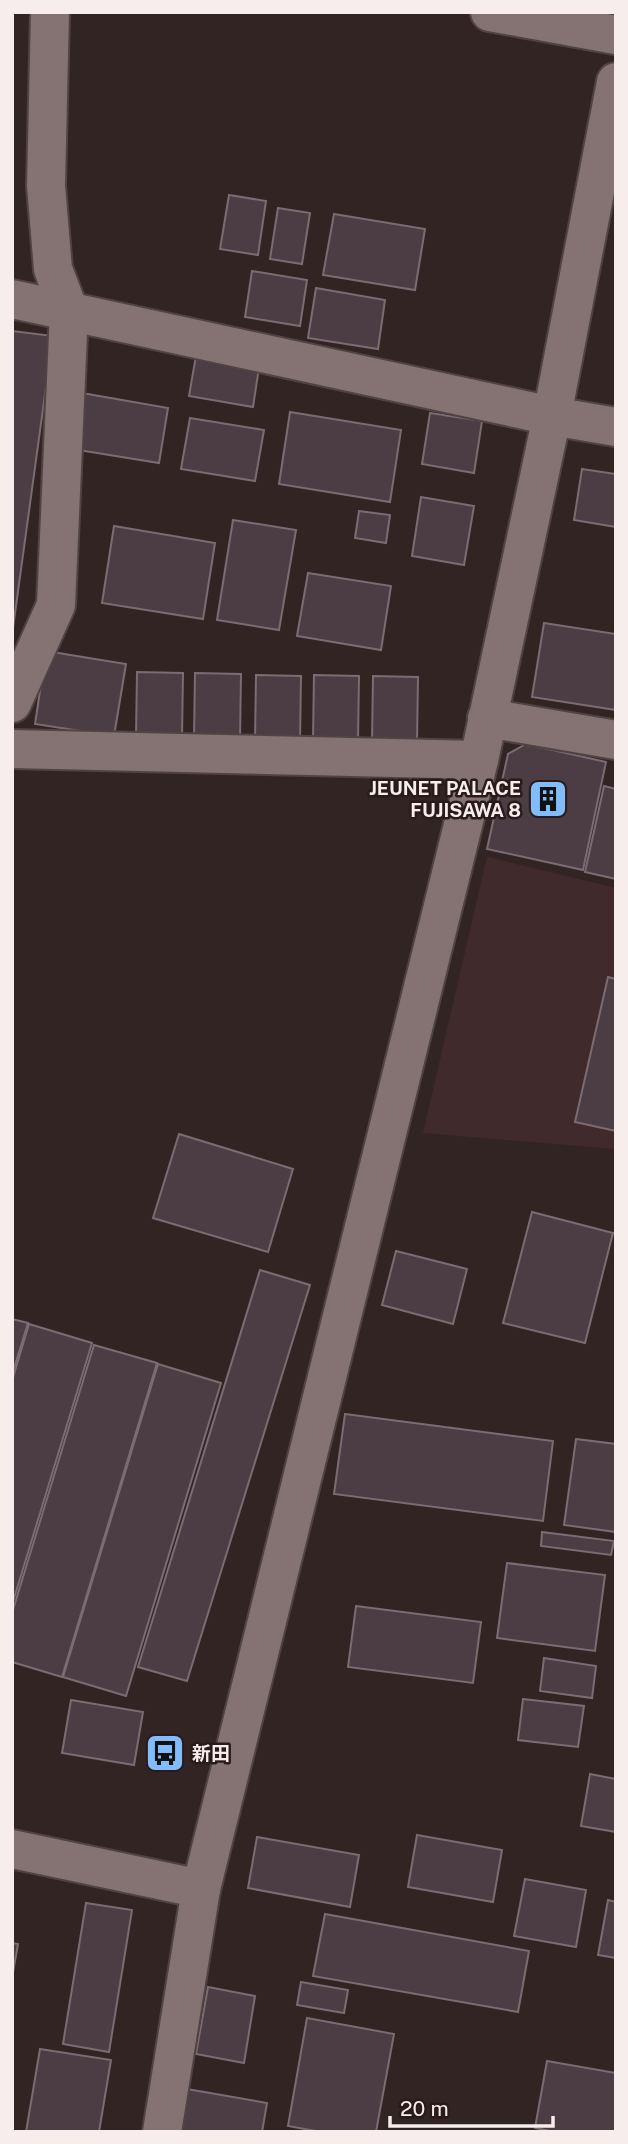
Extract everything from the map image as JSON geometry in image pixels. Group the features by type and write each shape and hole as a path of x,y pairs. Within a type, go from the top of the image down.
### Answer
{"street":[{"path":"12,703 56,605 69,311 53,269 46,186 50,12"},
{"path":"490,12 616,35"},
{"path":"162,2132 201,1889 479,760 552,416 616,82"},
{"path":"12,299 552,416 616,427"},
{"path":"488,718 616,740"},
{"path":"12,749 479,760"},
{"path":"12,1849 201,1889"}],"shaded area":[{"path":"487,857 616,888 616,1149 423,1133"}],"building":[{"path":"229,195 266,201 258,255 220,249"},
{"path":"278,208 310,213 302,264 270,259"},
{"path":"334,214 425,229 415,290 323,275"},
{"path":"252,271 307,280 300,326 245,317"},
{"path":"316,288 385,300 378,349 308,338"},
{"path":"12,331 53,336 12,635"},
{"path":"197,350 260,361 253,407 189,396"},
{"path":"82,393 168,408 159,463 72,449"},
{"path":"290,412 401,430 390,502 279,484"},
{"path":"430,413 482,421 474,473 422,464"},
{"path":"190,418 264,430 255,481 181,469"},
{"path":"582,469 616,474 616,527 574,520"},
{"path":"421,497 474,506 464,565 412,556"},
{"path":"359,511 390,515 386,543 355,538"},
{"path":"233,520 296,530 279,630 217,620"},
{"path":"114,526 215,543 203,619 102,603"},
{"path":"308,573 391,586 381,650 297,636"},
{"path":"544,623 616,634 616,710 532,697"},
{"path":"46,651 126,664 114,736 35,724"},
{"path":"137,672 183,673 182,737 136,736"},
{"path":"195,673 241,674 240,738 194,737"},
{"path":"256,675 301,676 300,740 255,739"},
{"path":"314,675 359,676 358,740 313,739"},
{"path":"373,676 418,677 417,741 372,740"},
{"name":"JEUNET PALACE FUJISAWA 8","path":"526,744 606,762 583,870 487,849 508,754"},
{"path":"604,786 616,789 616,879 585,872"},
{"path":"608,977 616,979 616,1131 575,1122"},
{"path":"179,1134 293,1169 268,1252 153,1218"},
{"path":"532,1212 613,1233 585,1343 503,1323"},
{"path":"396,1251 467,1269 453,1324 382,1305"},
{"path":"260,1270 310,1285 187,1681 138,1667"},
{"path":"12,1319 28,1323 12,1375"},
{"path":"29,1324 92,1343 12,1605 12,1381"},
{"path":"94,1345 157,1363 62,1677 12,1662 12,1613"},
{"path":"158,1364 221,1383 126,1696 63,1677"},
{"path":"345,1414 553,1441 543,1521 334,1494"},
{"path":"576,1439 616,1444 616,1532 564,1525"},
{"path":"542,1532 614,1541 611,1555 541,1546"},
{"path":"507,1563 605,1575 595,1651 497,1638"},
{"path":"356,1606 481,1622 473,1683 348,1667"},
{"path":"544,1658 596,1666 592,1698 540,1691"},
{"path":"523,1699 584,1706 578,1747 518,1740"},
{"path":"71,1700 143,1712 134,1765 62,1753"},
{"path":"590,1774 616,1779 616,1832 581,1826"},
{"path":"417,1835 502,1850 493,1902 408,1887"},
{"path":"257,1837 359,1855 350,1907 248,1888"},
{"path":"525,1879 586,1890 576,1947 514,1936"},
{"path":"608,1900 616,1902 616,1958 598,1955"},
{"path":"86,1903 132,1910 109,2052 63,2044"},
{"path":"325,1914 529,1951 518,2012 313,1976"},
{"path":"12,1943 18,1944 12,1978"},
{"path":"301,1982 348,1990 344,2013 297,2005"},
{"path":"208,1987 255,1996 244,2063 196,2054"},
{"path":"307,2018 394,2034 376,2132 321,2132 288,2126"},
{"path":"40,2049 111,2060 99,2132 26,2132"},
{"path":"547,2061 616,2073 616,2132 555,2132 535,2128"},
{"path":"187,2089 267,2103 262,2132 179,2132"}],"place":[{"name":"JEUNET PALACE FUJISAWA 8","path":"548,799"},
{"name":"新田","path":"165,1753"}]}
